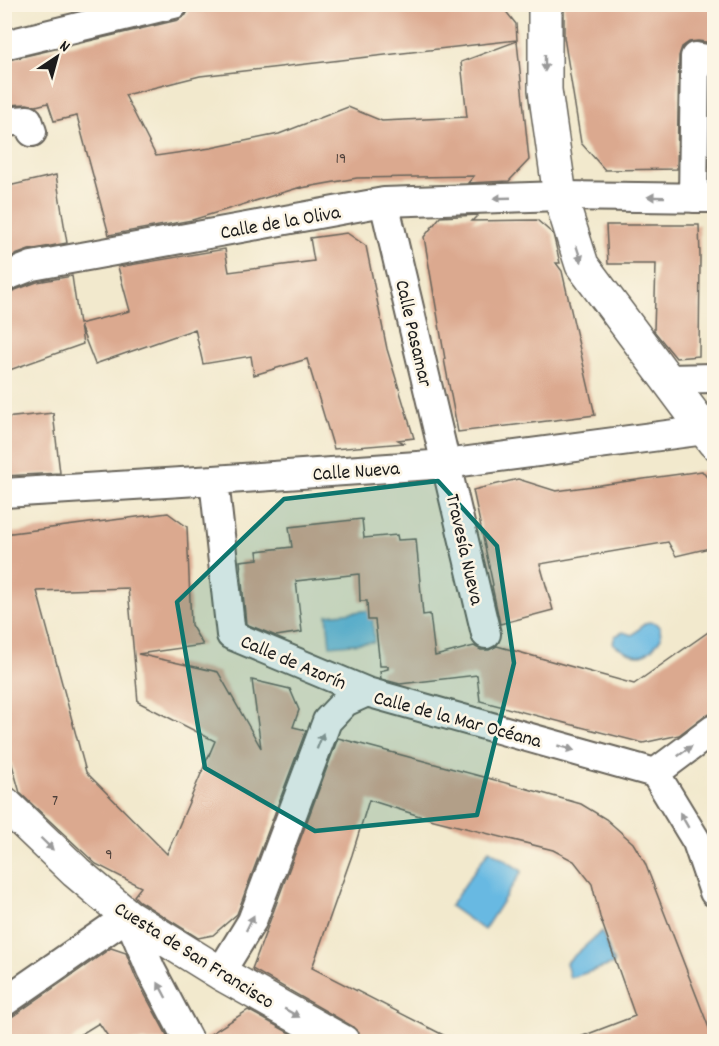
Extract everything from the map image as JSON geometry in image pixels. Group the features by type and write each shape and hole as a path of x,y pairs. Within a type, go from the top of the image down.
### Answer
{"street":[{"path":"4,45 174,4"},
{"path":"545,4 545,90 560,196 582,265 710,436"},
{"path":"704,198 695,57 714,60"},
{"path":"4,122 28,120 32,132"},
{"name":"Calle de la Oliva","path":"4,277 32,266 384,202 560,196 704,198"},
{"name":"Calle Pasamar","path":"384,202 446,464"},
{"path":"667,379 714,378"},
{"name":"Calle Nueva","path":"4,493 446,464 710,436"},
{"name":"Travesía Nueva","path":"446,464 486,634"},
{"name":"Calle de Azorín","path":"214,480 231,635 367,692"},
{"name":"Calle de la Mar Océana","path":"220,973 252,921 327,721 345,702 367,692 655,773"},
{"path":"714,729 655,773 697,842 714,892"},
{"name":"Cuesta de San Francisco","path":"4,803 76,872 128,916 220,973 343,1041"},
{"path":"4,1002 128,916 151,970 189,1041"}],"highlighted area":[{"path":"438,481 497,546 514,663 477,815 315,831 205,768 177,602 284,499"}],"water":[{"path":"372,610 374,642 330,646 327,615"},
{"path":"648,622 660,627 661,638 647,653 634,654 613,643 615,636 623,632 632,635"},
{"path":"489,850 522,871 484,930 450,906"},
{"path":"602,931 614,964 570,978 566,963"}],"building":[{"path":"203,4 454,4 504,9 516,24 517,40 200,76 125,95 156,156 211,148 279,134 348,107 382,121 467,117 461,62 517,41 529,160 509,181 468,183 474,176 357,178 301,187 192,220 109,235 77,116 54,121 48,103 36,106 4,105 4,61 178,20 186,15 190,7"},
{"path":"564,4 714,4 714,43 689,42 682,47 679,56 677,169 605,170 581,143 564,37"},
{"path":"711,76 714,76 714,173 710,168"},
{"path":"56,175 67,243 29,250 4,259 4,187"},
{"path":"478,215 472,221 537,220 553,234 560,263 556,263 562,271 595,415 458,432 424,237 440,217"},
{"path":"606,225 699,225 699,356 676,358 654,331 656,264 608,264"},
{"path":"347,233 366,246 387,349 414,438 398,440 404,443 334,449 307,359 254,375 251,356 203,364 195,329 95,364 80,326 83,344 4,372 4,293 37,282 72,276 79,324 130,311 118,267 225,249 229,272 314,261 310,238"},
{"path":"53,413 60,473 4,476 4,418"},
{"path":"702,471 714,486 714,547 676,556 668,542 540,564 553,610 500,624 473,490 518,479 556,491"},
{"path":"168,513 187,527 191,625 203,645 138,654 218,672 261,748 252,680 290,689 299,710 293,727 306,730 237,914 213,935 198,938 139,901 134,896 141,887 96,864 20,793 4,736 4,534","holes":["128,588 138,702 215,741 167,854 86,772 37,591"]},
{"path":"362,519 364,538 397,535 398,540 416,539 423,615 430,614 435,656 474,646 481,650 489,650 497,646 634,684 714,628 714,713 704,716 679,735 643,743 480,701 477,675 400,684 381,679 380,671 388,669 388,666 380,666 375,620 368,620 367,601 360,601 359,574 296,581 302,632 276,636 246,624 240,561 258,559 257,551 292,547 289,527"},
{"path":"338,738 581,804 606,819 633,843 645,863 714,1041 576,1041 575,1039 635,1016 600,917 592,884 574,861 553,850 426,818 369,800 312,968 455,1041 362,1041 359,1033 352,1026 252,969"},
{"path":"111,948 126,953 136,978 170,1041 111,1041 99,1023 70,1041 4,1041 4,1018 13,1016"},
{"path":"248,1010 304,1041 205,1041 204,1038"}]}
